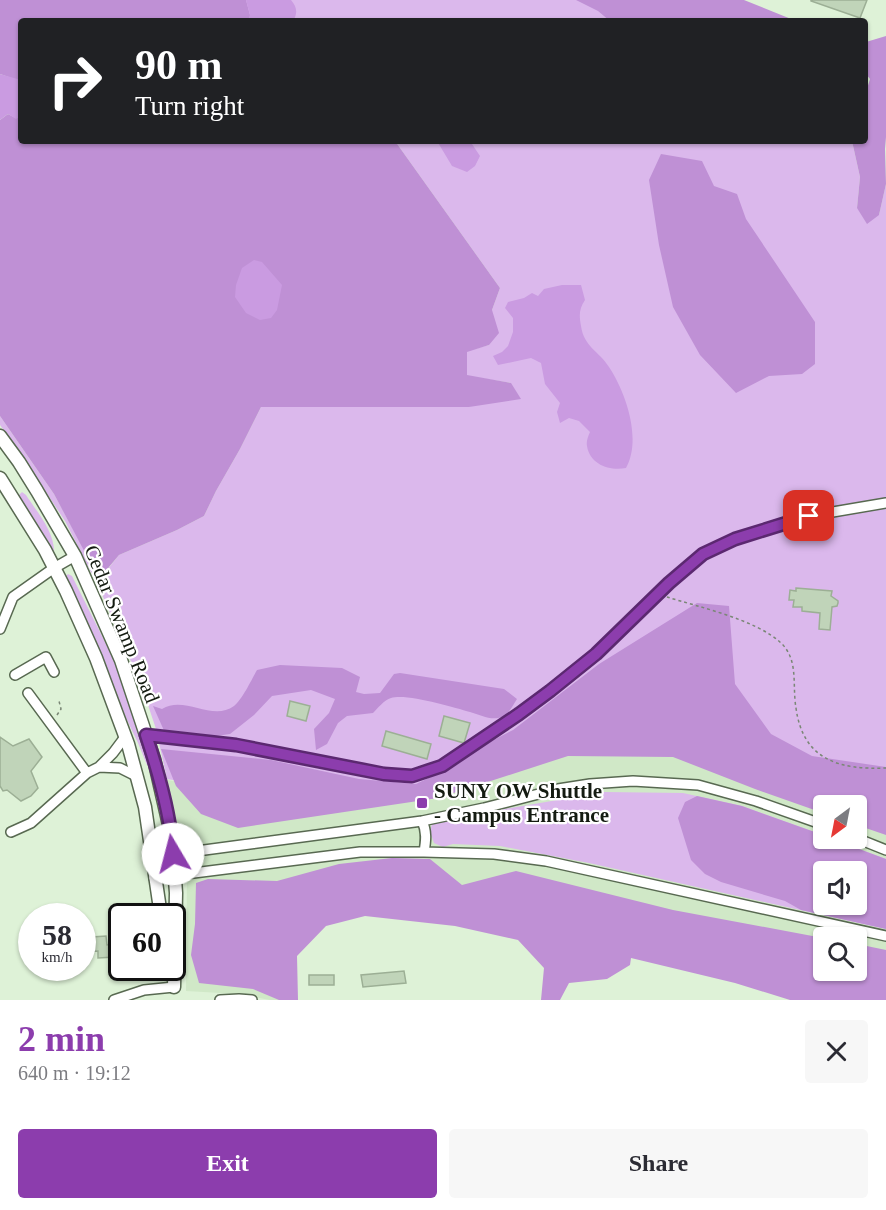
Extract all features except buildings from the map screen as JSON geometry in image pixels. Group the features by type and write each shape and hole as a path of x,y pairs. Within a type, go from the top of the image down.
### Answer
{"main road":[{"name":"Cedar Swamp Road","path":"0,436 37,490 75,556 121,660 154,759 172,838 176,893 175,1000"},
{"name":"Cedar Swamp Road","path":"0,478 45,550 96,658 125,737 144,807 159,903"},
{"name":"Cedar Swamp Road","path":"173,981 174,987"}],"street":[{"path":"146,735 236,745 384,774 412,776 442,766 550,691 596,654 703,554 735,539 809,516 886,503"},
{"path":"0,629 13,597 75,556"},
{"path":"15,675 46,657 54,672"},
{"path":"28,693 87,773"},
{"path":"11,832 31,823 87,773 99,767 125,737"},
{"path":"99,767 120,768 136,776"},
{"path":"152,857 422,821 558,789 633,781 698,785 756,801 813,821"},
{"path":"422,821 426,837 424,852"},
{"path":"867,842 886,850"},
{"path":"154,878 360,852 494,854 546,861 886,936"},
{"path":"114,1000 144,990 174,987"},
{"path":"220,1000 252,1000"}],"path":[{"path":"658,594 728,616 782,643 792,658 795,707 800,725 811,747 825,758 840,765 870,769 886,768"},
{"path":"49,721 59,712 61,705 59,701"}],"shaded area":[{"path":"0,0 615,0 692,18 31,18"},
{"path":"0,0 246,0 250,18 18,18 18,80 0,74"},
{"path":"246,0 291,0 296,8 294,18 250,18"},
{"path":"576,0 744,0 789,18 606,18"},
{"path":"886,36 886,184 879,215 867,224 857,208 860,177 853,144 868,144 870,79 868,76 868,41"},
{"path":"0,74 18,79 18,118 16,119 8,114 0,120"},
{"path":"8,114 18,117 18,144 397,144 500,288 492,310 499,333 489,345 467,352 467,375 511,383 521,399 469,407 261,407 204,516 119,555 99,579 54,494 0,416 0,120"},
{"path":"397,144 853,144 860,177 857,208 879,215 886,184 886,783 657,718 419,792 239,791 167,779 156,729 142,687 101,592 65,521 0,425 0,416 54,494 100,579 119,555 204,516 261,407 469,407 511,383 467,376 467,351 489,345 492,310 500,288"},
{"path":"439,144 472,144 480,156 475,166 467,172 452,166"},
{"path":"661,154 702,161 714,186 737,194 746,219 815,322 815,364 802,374 769,376 736,393 700,355 673,307 659,245 649,180"},
{"path":"254,260 262,262 282,285 277,310 271,318 260,320 246,313 235,297 236,285 242,268"},
{"path":"562,285 581,285 585,300 580,312 580,322 585,339 609,367 626,403 630,416 632,444 631,456 626,468 607,467 592,458 587,444 590,432 579,421 569,418 560,423 557,412 560,403 545,384 541,363 531,358 498,365 493,356 508,346 513,332 513,318 505,308 508,302 524,298 532,293 538,296 544,289"},
{"path":"22,492 40,515 52,537 54,553 52,554 18,496"},
{"path":"68,574 72,576 119,670 149,765 117,699 65,577"},
{"path":"697,603 729,606 735,684 771,734 812,756 886,767 886,835 867,828 867,795 813,795 813,809 673,757 568,756 438,798 238,828 201,814 176,786 161,749 271,760 359,779 416,784 458,764 482,746 513,730 599,664"},
{"path":"280,665 342,668 360,677 356,692 364,694 380,693 394,674 400,673 504,689 517,699 507,714 494,718 418,699 391,698 373,713 347,716 338,723 327,744 316,750 314,729 329,713 335,699 311,690 272,696 254,715 230,734 209,737 166,735 153,706 162,709 180,705 217,711 226,710 240,699 257,670"},
{"path":"527,726 886,783 886,1000 357,889 293,959 295,1000 270,1000 238,994 186,991 187,873 167,780 239,791"},
{"path":"604,792 683,793 742,806 813,831 813,849 859,849 886,859 886,929 823,915 867,915 867,861 813,861 813,913 589,863 500,846 453,844 443,847 434,843 430,832 432,824 440,820"},
{"path":"697,796 742,806 813,831 813,849 859,849 886,859 886,929 823,915 867,915 867,861 813,861 813,913 801,910 785,901 721,882 705,874 691,860 678,818 685,802"},
{"path":"392,858 430,859 462,885 516,871 673,910 813,936 813,981 867,981 867,946 886,950 886,1000 790,1000 735,983 631,958 630,965 607,979 569,983 560,1000 541,1000 544,968 518,940 455,926 365,916 326,926 297,956 298,1000 279,1000 253,989 199,983 191,955 195,924 196,883 208,879 277,881 339,864"}],"place":[{"name":"SUNY OW Shuttle - Campus Entrance","path":"422,803"}],"route":[{"path":"173,854 172,838 154,759 146,735 236,745 384,774 412,776 442,766 550,691 596,654 669,583 703,554 735,539 809,516"}]}
